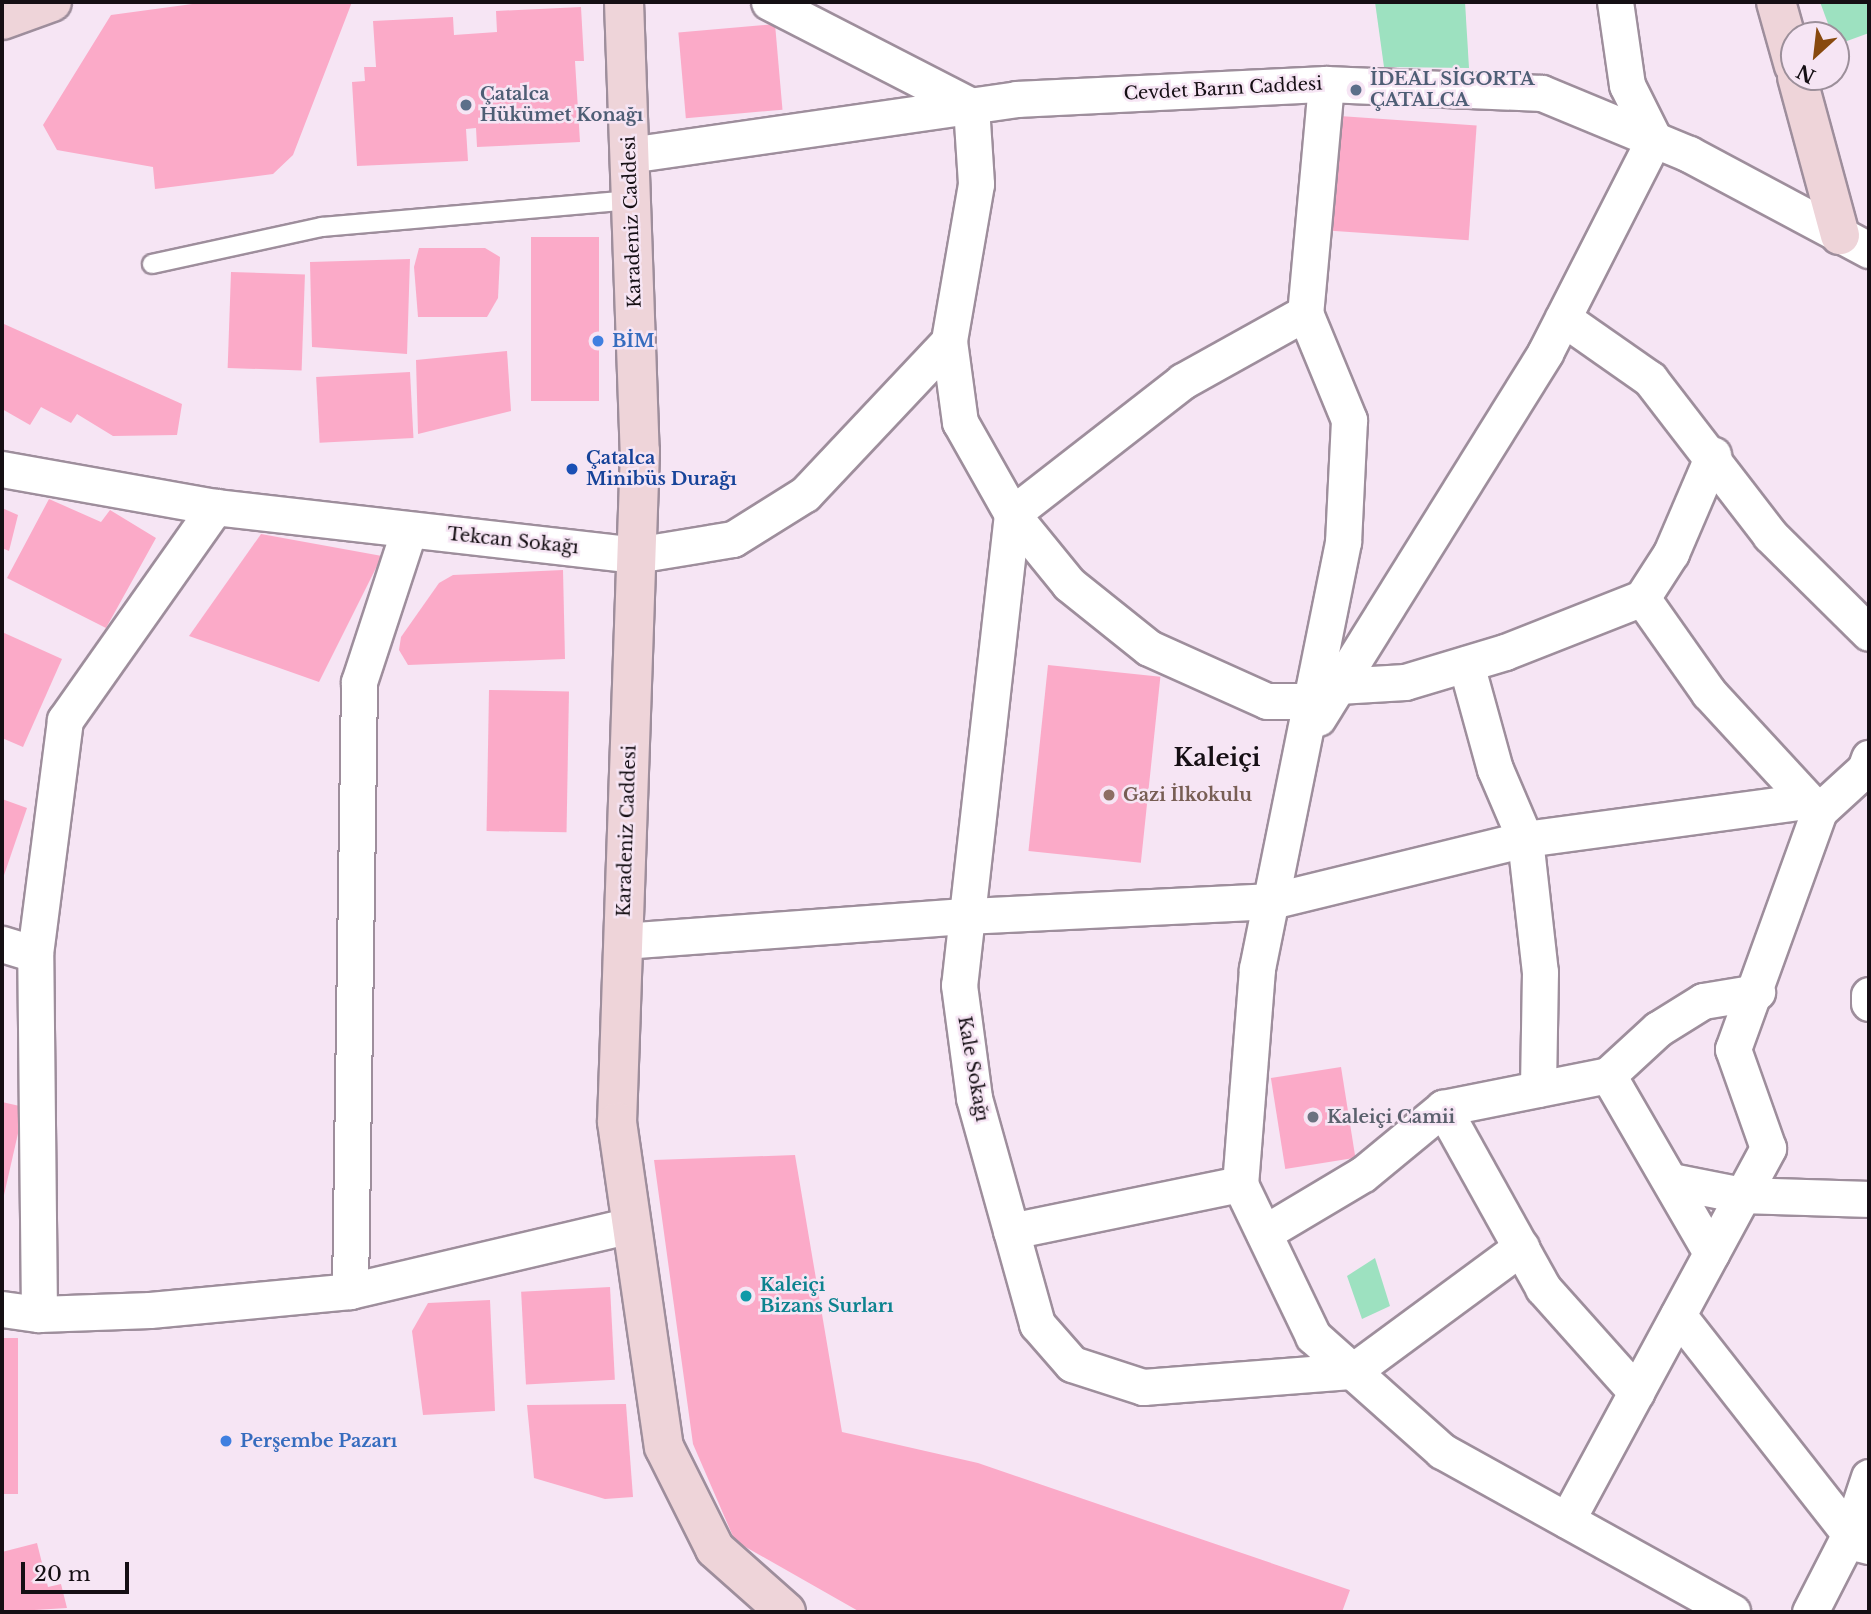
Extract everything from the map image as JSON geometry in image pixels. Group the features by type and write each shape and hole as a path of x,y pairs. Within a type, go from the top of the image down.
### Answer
{"street":[{"path":"2,20 52,2"},
{"name":"Karadeniz Caddesi","path":"624,2 640,451 617,1122 664,1447 715,1549 786,1612"},
{"path":"769,2 971,106 976,184 949,341 960,422 1012,514 1069,584 1149,648 1266,701 1405,682 1466,664 1642,598 1671,553 1713,455"},
{"path":"1615,2 1627,85 1654,139 1563,318 1325,694 1307,736 1257,969 1240,1184 1313,1336 1442,1451 1732,1612"},
{"path":"1776,2 1781,21"},
{"path":"1325,694 1343,542 1349,420 1305,313 1326,84"},
{"name":"Cevdet Barın Caddesi","path":"629,155 971,106 1326,84 1542,93 1654,139 1855,242"},
{"path":"1802,91 1855,242"},
{"path":"1012,514 1183,381 1305,313"},
{"path":"1563,318 1650,379 1713,455 1770,535 1869,633"},
{"name":"Tekcan Sokağı","path":"2,469 215,508 636,555 733,539 805,494 949,341"},
{"path":"39,1314 35,954 65,720 215,508"},
{"name":"Kale Sokağı","path":"1012,514 959,985 974,1098 1037,1324 1072,1364 1143,1387 1353,1371"},
{"path":"350,1291 359,682 409,530"},
{"path":"1642,598 1709,693 1813,806"},
{"path":"1466,664 1495,769 1525,839 1540,972 1538,1089"},
{"path":"623,941 967,916 1271,901 1525,839 1813,806 1868,770"},
{"path":"1567,1521 1768,1148 1734,1049 1757,992 1813,806"},
{"path":"2,944 35,954"},
{"path":"1264,1233 1363,1174 1443,1108 1608,1075 1658,1029 1703,1001 1757,992"},
{"path":"1869,995 1869,1003"},
{"path":"1608,1075 1711,1253"},
{"path":"1443,1108 1543,1288 1636,1392"},
{"path":"1671,1181 1742,1195 1869,1199"},
{"path":"1011,1231 1240,1184"},
{"path":"2,1309 39,1314 150,1310 350,1291 632,1226"},
{"path":"1353,1371 1521,1247"},
{"path":"1678,1315 1859,1540"},
{"path":"1804,1609 1859,1540 1869,1478"}],"lane":[{"path":"152,264 322,227 631,200"}],"green space":[{"path":"1375,2 1465,2 1469,68 1384,67"},
{"path":"1820,2 1869,2 1869,33 1850,40 1850,21 1827,21"},
{"path":"1375,1258 1390,1306 1362,1319 1347,1276"}],"building":[{"path":"207,2 352,2 293,155 273,174 155,189 153,167 57,150 43,125 111,15"},
{"name":"Çatalca Hükümet Konağı","path":"581,7 584,61 575,61 580,142 477,147 476,128 466,129 468,161 357,166 352,82 365,81 364,67 376,67 373,21 453,17 454,35 497,32 496,11"},
{"path":"775,24 782,110 686,118 678,32"},
{"path":"1325,115 1477,126 1469,240 1317,230"},
{"path":"531,237 599,237 599,401 531,401"},
{"path":"419,248 485,248 500,257 498,298 487,317 418,317 414,267"},
{"path":"410,259 407,354 312,347 310,262"},
{"path":"231,272 305,275 302,371 228,368"},
{"path":"4,324 182,404 177,435 113,436 77,414 71,423 41,407 30,425 2,409"},
{"path":"507,351 511,411 418,434 416,360"},
{"path":"410,372 413,438 320,443 316,377"},
{"path":"49,499 101,522 110,510 156,538 106,628 7,578"},
{"path":"2,508 18,515 9,551 2,548"},
{"path":"261,534 382,556 319,682 189,636"},
{"path":"563,570 565,659 408,665 399,650 401,637 439,583 453,575"},
{"path":"2,632 62,659 23,747 2,738"},
{"path":"1048,665 1160,677 1141,863 1028,851"},
{"path":"489,690 569,691 567,832 487,831"},
{"path":"2,799 27,808 2,881"},
{"name":"Kaleiçi Camii","path":"1341,1067 1355,1158 1285,1169 1271,1078"},
{"path":"2,1102 24,1107 4,1195 2,1195"},
{"name":"Kaleiçi Bizans Surları","path":"795,1155 842,1432 978,1463 1350,1590 1342,1612 860,1612 735,1541 693,1444 654,1160"},
{"path":"610,1287 615,1380 526,1385 521,1292"},
{"path":"490,1300 495,1411 423,1415 412,1331 428,1303"},
{"path":"2,1338 18,1338 18,1494 2,1494"},
{"path":"626,1404 633,1497 605,1499 534,1478 527,1405"},
{"path":"37,1543 48,1587 61,1584 67,1608 2,1612 2,1552"}],"place":[{"name":"İDEAL SİGORTA ÇATALCA","path":"1356,90"},
{"name":"Çatalca Hükümet Konağı","path":"466,105"},
{"name":"BİM","path":"598,341"},
{"name":"Çatalca Minibüs Durağı","path":"572,469"},
{"name":"Gazi İlkokulu","path":"1109,795"},
{"name":"Kaleiçi Camii","path":"1313,1117"},
{"name":"Kaleiçi Bizans Surları","path":"746,1296"},
{"name":"Perşembe Pazarı","path":"226,1441"}],"district":[{"name":"Kaleiçi","path":"1217,758"}]}
